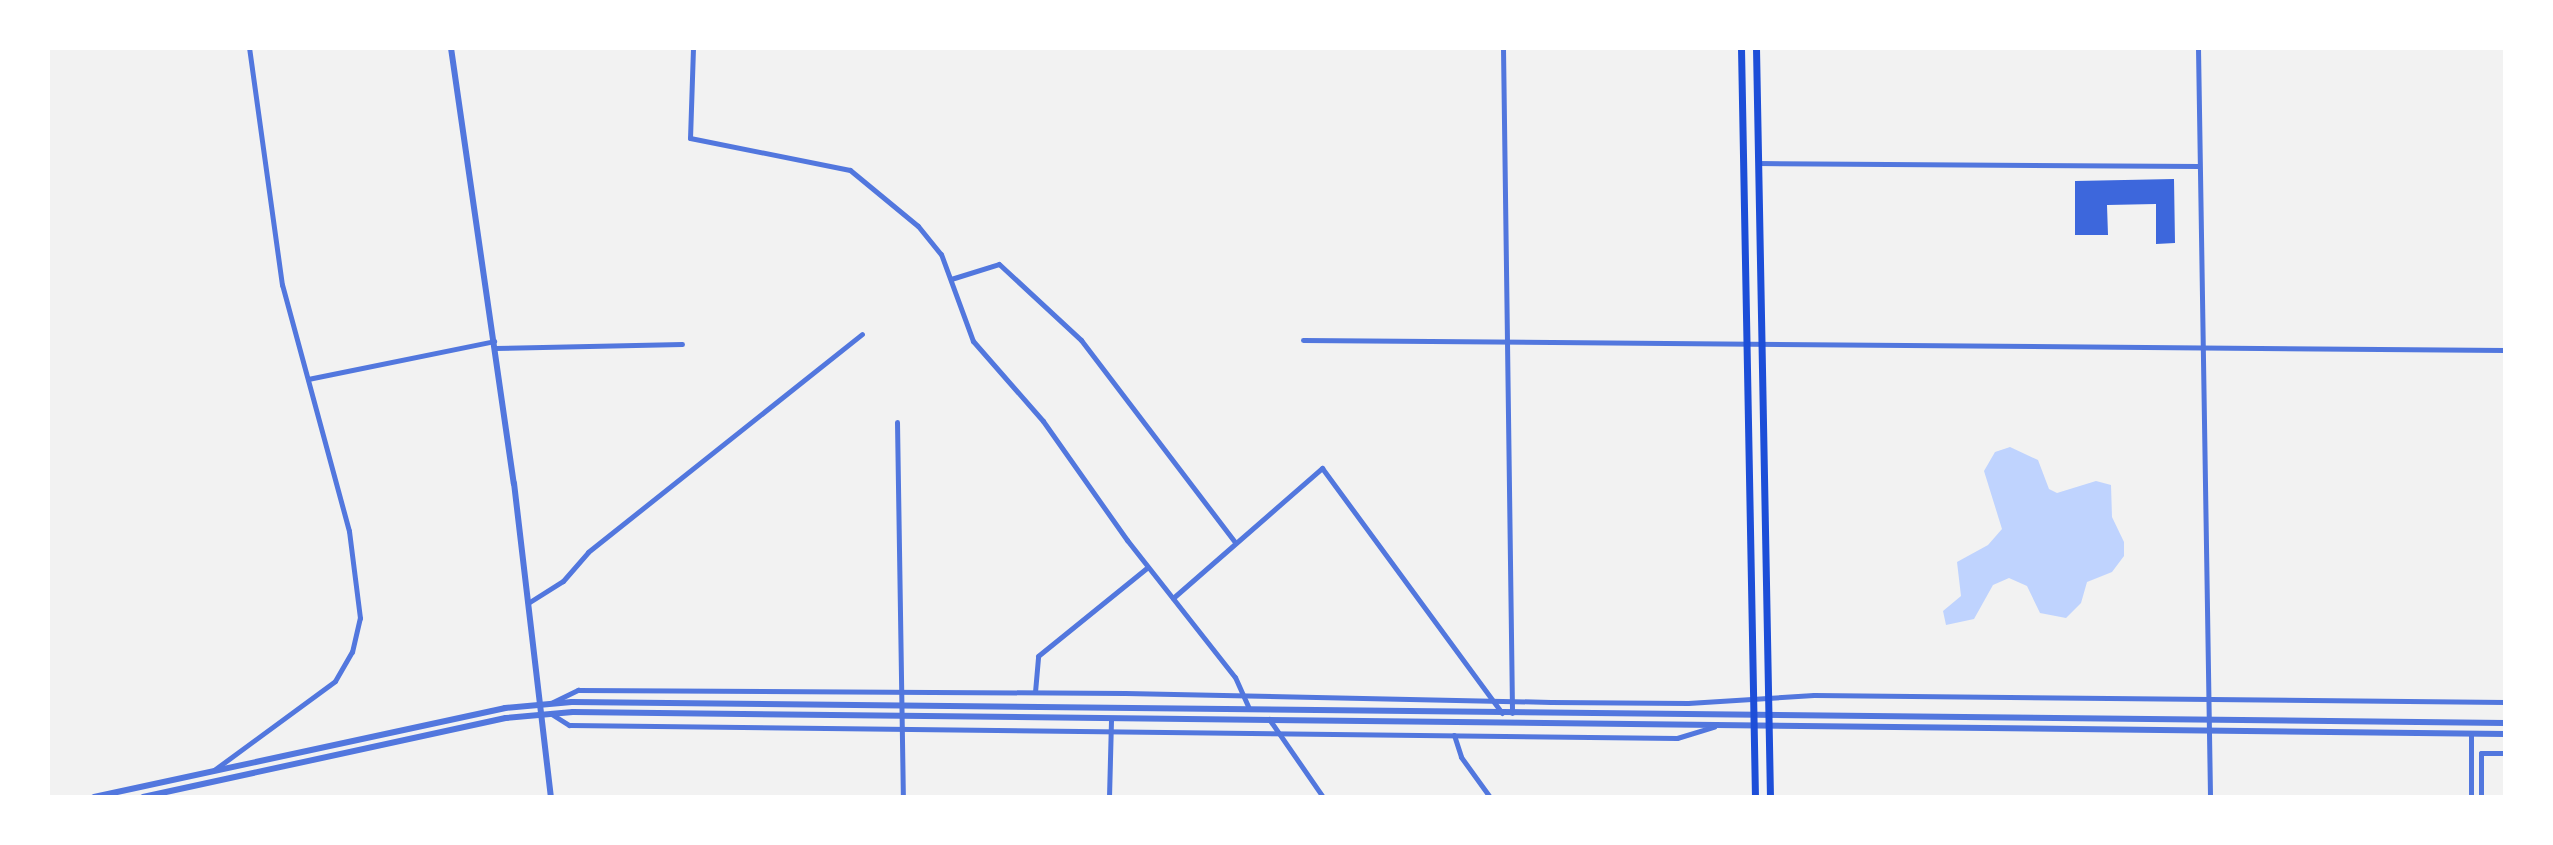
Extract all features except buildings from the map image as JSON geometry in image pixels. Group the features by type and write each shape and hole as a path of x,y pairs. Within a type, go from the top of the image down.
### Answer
{"main road":[{"path":"1740,49 1755,797"},
{"path":"1757,51 1770,797"}],"street":[{"path":"214,771 327,690 347,663 358,631 360,592 349,531 277,257 249,48"},
{"path":"451,48 494,344 551,797"},
{"path":"693,48 690,138 850,170 918,226 941,254 973,341 1043,421 1243,695 1249,708"},
{"path":"1503,48 1512,714"},
{"path":"2198,48 2210,797"},
{"path":"1758,163 2199,166"},
{"path":"951,279 999,264 1081,340 1234,541"},
{"path":"528,603 563,581 588,552 862,334"},
{"path":"1303,340 2505,350"},
{"path":"308,379 494,344 682,344"},
{"path":"897,422 903,797"},
{"path":"1173,598 1234,541 1322,468 1503,714"},
{"path":"1035,692 1038,656 1148,567"},
{"path":"549,704 578,690 1035,692 1493,701 1768,697 2505,702"},
{"path":"94,797 549,704 902,704 1503,714 2505,723"},
{"path":"552,714 569,725 1677,738 1716,726"},
{"path":"143,797 506,718 552,714 1111,716 2505,734"},
{"path":"1109,797 1111,716"},
{"path":"1269,719 1323,797"},
{"path":"2471,733 2471,797"},
{"path":"1454,735 1461,757 1490,797"},
{"path":"2481,797 2481,753 2505,753"}],"water":[{"path":"2010,447 2038,460 2049,489 2057,493 2096,481 2111,485 2112,517 2124,542 2124,556 2112,572 2087,582 2081,603 2066,618 2040,613 2027,586 2009,578 1993,585 1974,619 1946,625 1943,611 1961,596 1957,562 1988,545 2002,529 1984,471 1995,452"}]}
